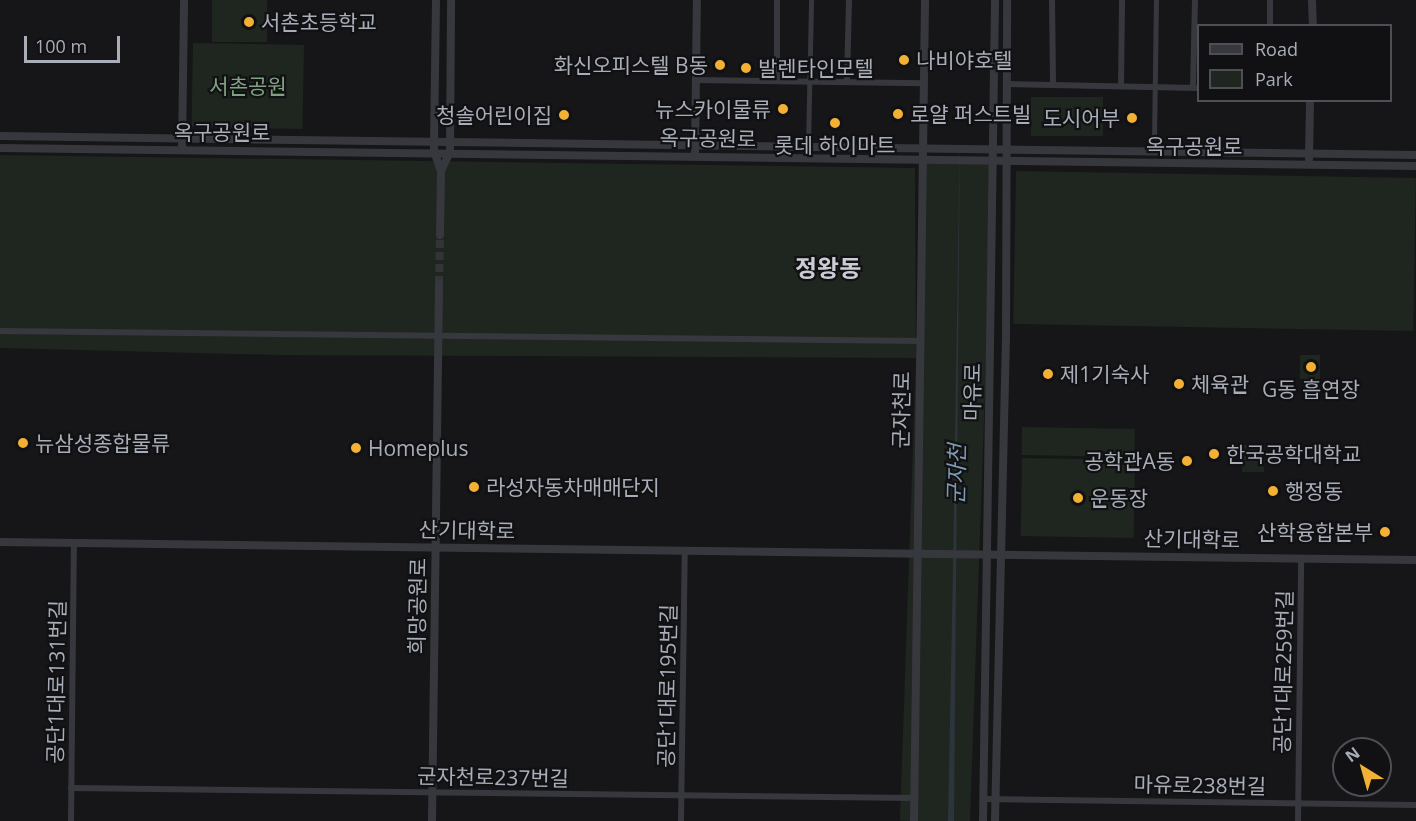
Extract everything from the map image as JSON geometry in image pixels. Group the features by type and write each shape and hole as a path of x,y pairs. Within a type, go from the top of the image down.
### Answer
{"street":[{"path":"182,149 184,0"},
{"path":"436,0 434,151 441,171 440,235"},
{"path":"441,171 450,152 452,0"},
{"path":"695,156 697,0"},
{"path":"777,0 777,81"},
{"path":"808,146 812,0"},
{"path":"847,82 849,0"},
{"name":"군자천로","path":"914,821 925,0"},
{"name":"마유로","path":"983,821 995,0"},
{"name":"마유로","path":"995,821 1001,555 1007,0"},
{"path":"1052,0 1053,85"},
{"path":"1121,86 1122,0"},
{"path":"1154,141 1156,0"},
{"path":"1006,84 1196,88 1195,0"},
{"path":"1270,0 1270,24"},
{"path":"1312,0 1313,24"},
{"path":"696,80 924,83"},
{"path":"1309,165 1310,102"},
{"name":"옥구공원로","path":"0,136 434,139 975,150 1416,155"},
{"name":"옥구공원로","path":"0,148 434,151 923,160 939,158 1005,163 1416,166"},
{"name":"희망공원로","path":"432,821 439,284"},
{"path":"0,331 920,341"},
{"name":"산기대학로","path":"0,542 1416,560"},
{"name":"공단1대로131번길","path":"71,821 74,543"},
{"name":"공단1대로195번길","path":"681,821 685,551"},
{"name":"공단1대로259번길","path":"1298,821 1301,559"},
{"name":"군자천로237번길","path":"71,788 914,798"},
{"name":"마유로238번길","path":"983,799 1416,805"}],"green space":[{"path":"212,0 267,0 267,42 212,42"},
{"name":"서촌공원","path":"193,43 304,45 303,129 192,127"},
{"path":"1031,97 1103,97 1103,136 1031,136"},
{"path":"0,155 915,168 916,358 279,355 0,348"},
{"path":"923,160 993,162 970,821 900,821"},
{"path":"1016,171 1416,178 1413,331 1013,324"},
{"name":"G동 흡연장","path":"1300,355 1320,355 1320,379 1300,379"},
{"path":"1022,427 1135,429 1134,457 1022,455"},
{"path":"1242,445 1264,445 1264,472 1242,472"},
{"name":"운동장","path":"1022,458 1135,460 1134,538 1021,536"}],"water":[{"name":"군자천","path":"960,130 954,821 948,821 953,566"}],"tunnel":[{"path":"439,284 440,235"}],"place":[{"name":"서촌초등학교","path":"249,22"},
{"name":"나비야호텔","path":"904,60"},
{"name":"화신오피스텔 B동","path":"720,65"},
{"name":"발렌타인모텔","path":"746,68"},
{"name":"뉴스카이물류","path":"783,109"},
{"name":"로얄 퍼스트빌","path":"898,114"},
{"name":"청솔어린이집","path":"564,115"},
{"name":"도시어부","path":"1132,118"},
{"name":"롯데 하이마트","path":"835,123"},
{"name":"G동 흡연장","path":"1311,367"},
{"name":"제1기숙사","path":"1048,374"},
{"name":"체육관","path":"1179,384"},
{"name":"뉴삼성종합물류","path":"23,443"},
{"name":"Homeplus","path":"356,448"},
{"name":"한국공학대학교","path":"1214,454"},
{"name":"공학관A동","path":"1187,461"},
{"name":"라성자동차매매단지","path":"474,487"},
{"name":"행정동","path":"1273,491"},
{"name":"운동장","path":"1078,498"},
{"name":"산학융합본부","path":"1385,532"}],"district":[{"name":"정왕동","path":"828,268"}]}
